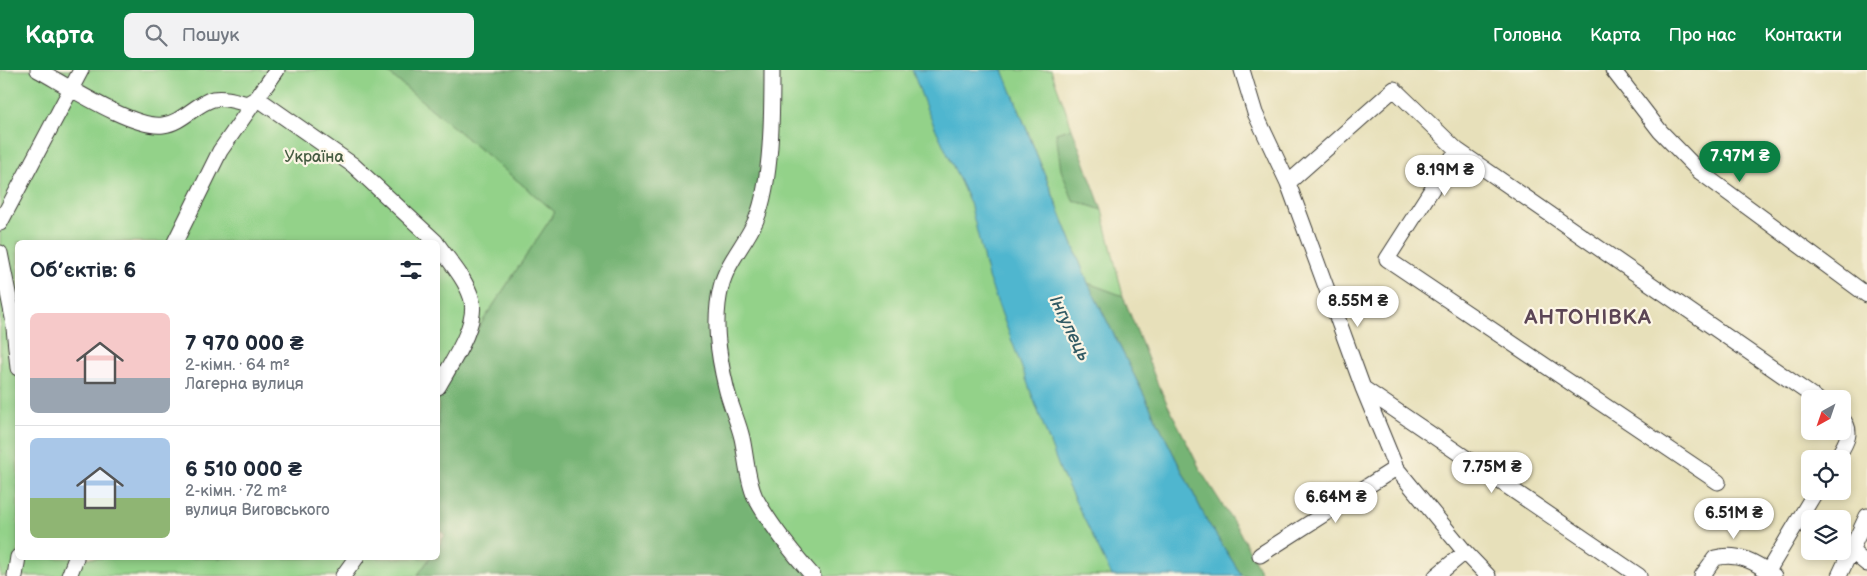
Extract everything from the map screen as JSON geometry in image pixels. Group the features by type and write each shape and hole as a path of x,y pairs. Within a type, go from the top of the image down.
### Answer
{"street":[{"path":"38,70 134,120 152,126 164,125 212,100 224,98 247,104 257,98"},
{"path":"0,223 81,70"},
{"path":"176,240 220,151 276,70"},
{"path":"772,70 772,118 764,188 757,218 721,284 716,310 716,333 726,388 741,435 754,494 776,532 813,576"},
{"path":"1242,70 1256,113 1288,183 1363,388 1396,468 1465,552 1488,576"},
{"path":"1613,70 1660,131 1700,172 1867,295"},
{"path":"1288,183 1394,89 1457,150 1804,390"},
{"path":"257,98 353,165 433,240"},
{"path":"1457,150 1387,258 1718,482"},
{"path":"440,248 466,284 472,300 469,330 440,383"},
{"path":"0,253 13,318 15,338"},
{"path":"1363,388 1638,576"},
{"path":"1260,555 1396,468"},
{"path":"1702,576 1715,558 1725,555 1742,557 1771,573 1811,500"},
{"path":"1851,548 1867,516"},
{"path":"1851,551 1867,564"},
{"path":"1436,576 1465,552"},
{"path":"15,576 18,560"},
{"path":"68,576 75,560"},
{"path":"343,576 355,560"},
{"path":"1839,576 1846,560"}],"green space":[{"name":"Україна","path":"0,70 385,70 555,212 477,330 440,394 440,240 15,240 15,560 429,560 417,576 0,576"},
{"path":"385,70 772,70 764,188 716,311 754,494 813,576 417,576 429,560 440,560 440,543 445,535 440,531 440,394 477,330 555,212"},
{"path":"772,70 940,70 1157,576 813,576 775,532 695,334"},
{"path":"993,70 1051,70 1072,128 1056,133 1073,200 1102,210 1123,296 1088,283 1012,92 1003,91"},
{"path":"1072,128 1102,210 1073,200 1061,170 1056,133"},
{"path":"1088,283 1123,296 1158,385 1202,473 1238,529 1263,576 1242,576 1207,521"}],"water":[{"name":"Інгулець","path":"912,70 1003,70 1088,283 1207,521 1242,576 1112,576 1060,470 988,277 970,203 927,110"}],"district":[{"name":"АНТОНІВКА","path":"1588,317"}]}
